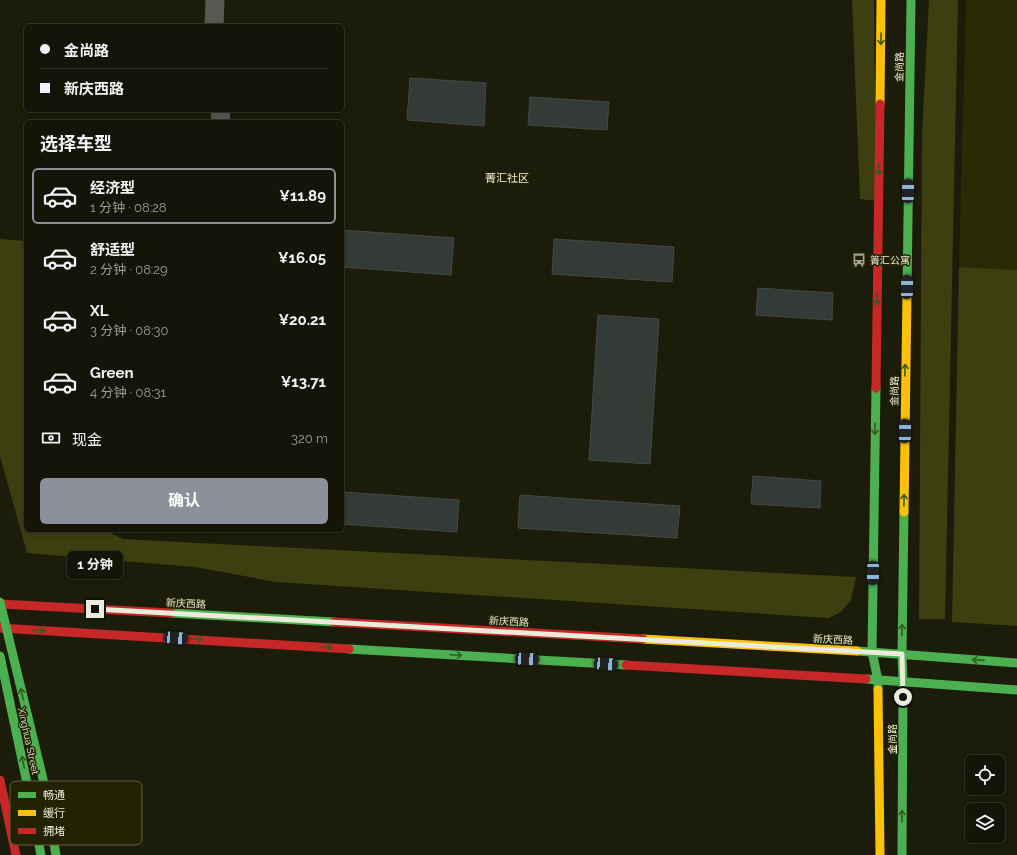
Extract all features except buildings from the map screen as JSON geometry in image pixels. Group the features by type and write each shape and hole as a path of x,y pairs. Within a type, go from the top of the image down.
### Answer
{"main road":[{"path":"880,855 878,680 872,652 881,0"},
{"name":"金尚路","path":"902,855 902,654 911,0"},
{"path":"0,603 43,781"},
{"name":"新庆西路","path":"0,603 872,652 1017,663"},
{"path":"0,628 878,680 1017,690"},
{"name":"Xinghua Street","path":"0,656 27,781"},
{"path":"0,780 10,827"},
{"path":"14,845 16,855"},
{"name":"Xinghua Street","path":"39,845 41,855"},
{"path":"54,845 56,855"}],"street":[{"path":"214,24 215,0"}],"shaded area":[{"path":"852,0 874,0 876,201 860,199"},
{"path":"929,0 958,0 945,619 919,619 922,135"},
{"path":"966,0 1017,0 1017,270 959,267"},
{"path":"0,239 24,241 24,532 108,532 123,539 856,577 851,600 841,612 829,618 276,582 195,567 27,553 0,456"},
{"path":"959,267 1017,270 1017,626 952,622"}],"traffic: fast":[{"path":"907,292 911,0"},
{"path":"876,388 872,652 878,680 878,690"},
{"path":"902,855 904,512"},
{"path":"0,602 43,781"},
{"path":"171,613 334,622"},
{"path":"349,649 626,665"},
{"path":"857,651 1017,663"},
{"path":"0,656 27,781"},
{"path":"866,679 1017,690"},
{"path":"39,845 41,855"},
{"path":"54,845 56,855"}],"traffic: slow":[{"path":"880,104 881,0"},
{"path":"904,512 907,292"},
{"path":"643,639 857,651"},
{"path":"878,690 880,855"}],"traffic: jam":[{"path":"876,388 880,104"},
{"path":"0,604 171,613"},
{"path":"334,622 643,639"},
{"path":"0,628 349,649"},
{"path":"626,665 866,679"},
{"path":"0,780 10,827"},
{"path":"14,845 16,855"}],"place":[{"name":"箐汇公寓","path":"859,260"}],"district":[{"name":"菁汇社区","path":"507,178"}],"route":[{"path":"95,609 902,654 903,697"}]}
